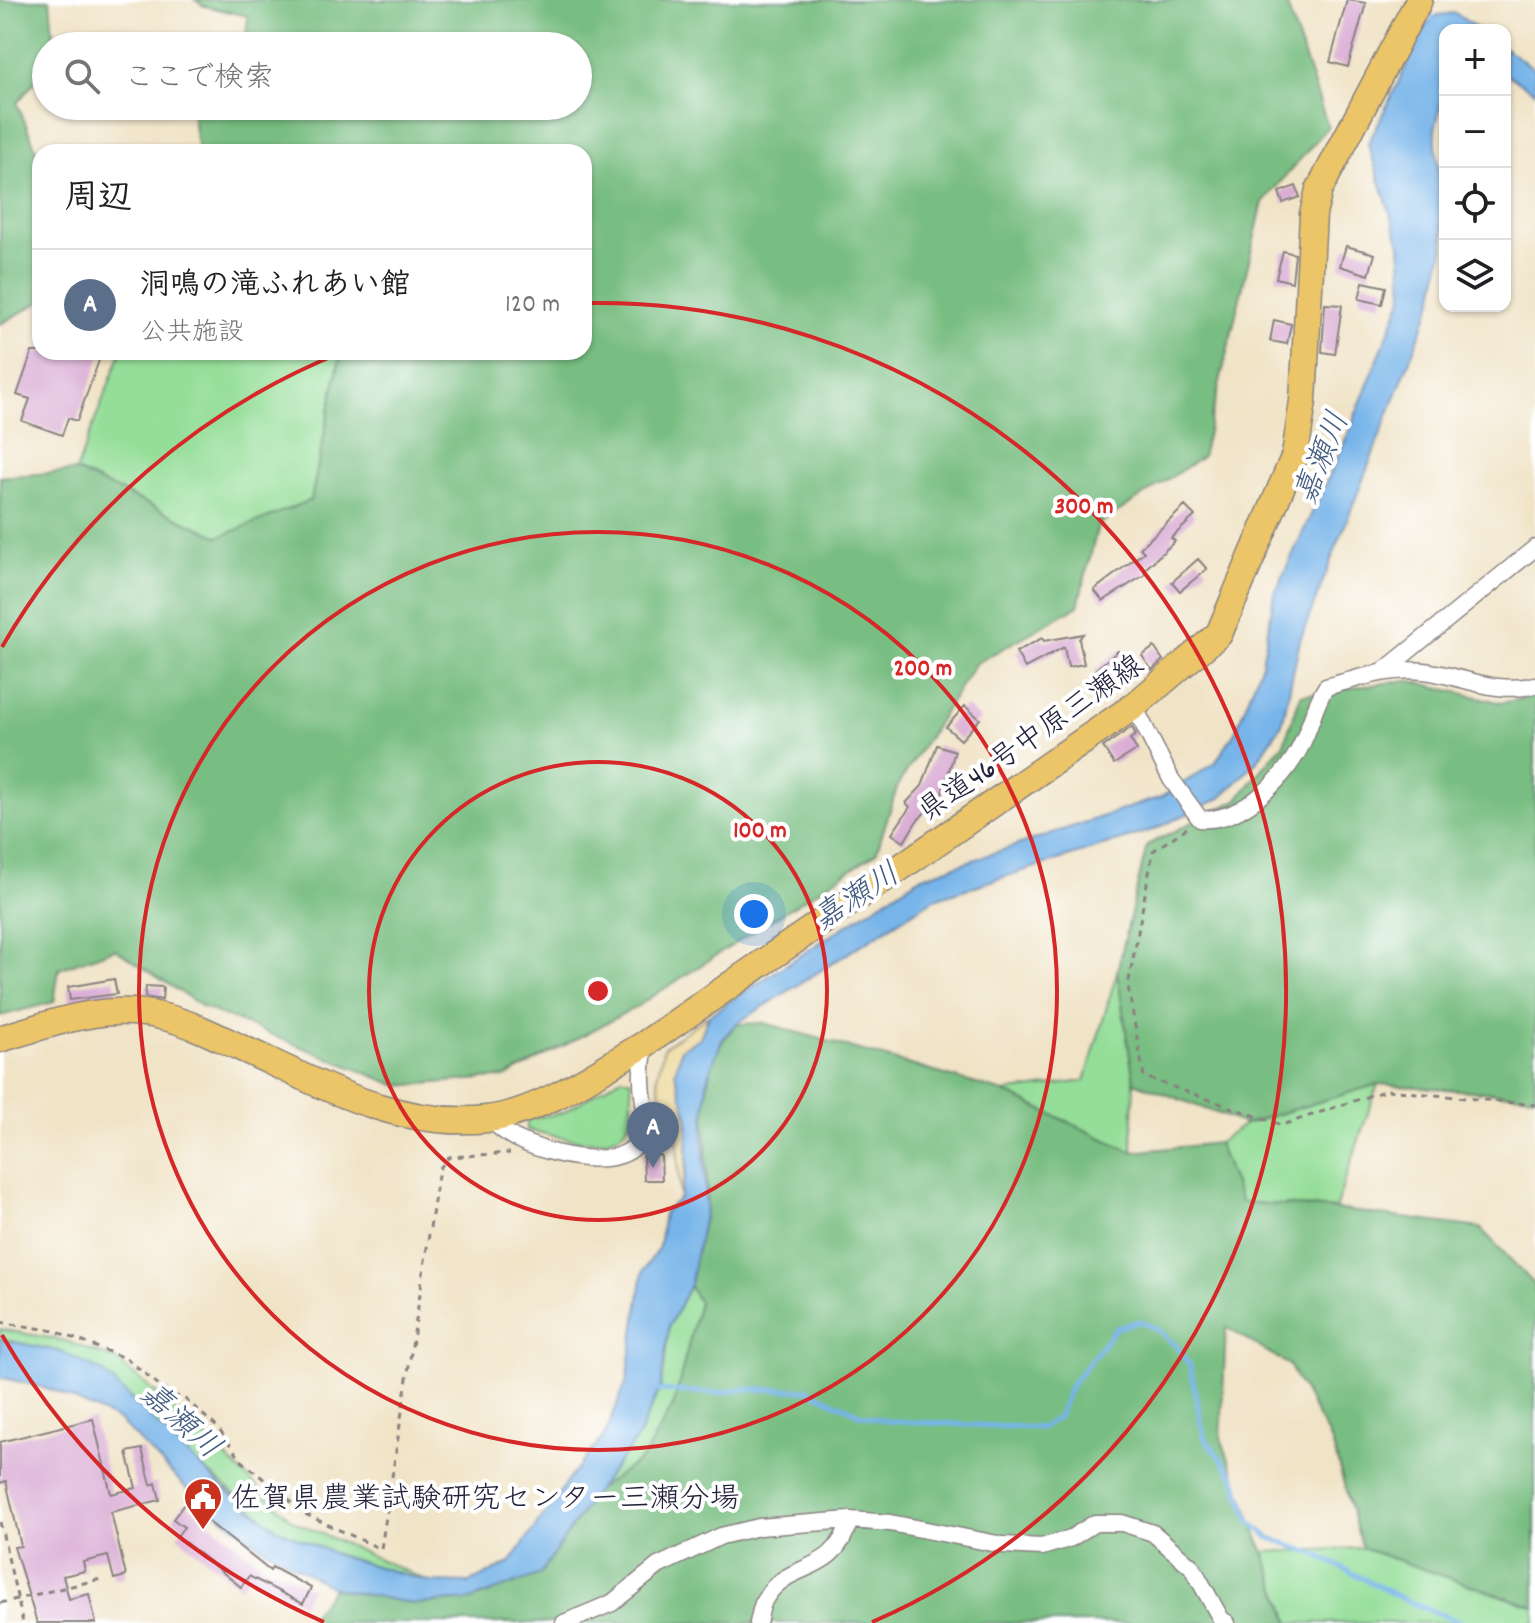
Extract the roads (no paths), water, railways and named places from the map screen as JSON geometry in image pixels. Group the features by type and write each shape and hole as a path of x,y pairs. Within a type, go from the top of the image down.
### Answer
{"main road":[{"name":"県道46号中原三瀬線","path":"0,1039 77,1016 115,1012 160,1015 201,1029 371,1107 429,1119 489,1119 560,1095 645,1044 1134,706 1219,634 1295,455 1303,401 1313,214 1319,190 1419,0"}],"street":[{"path":"1385,670 1535,548"},
{"path":"1134,706 1171,779 1200,819 1216,821 1247,806 1288,769 1326,687 1385,670 1424,671 1500,689 1535,685"},
{"path":"489,1119 517,1140 573,1157 598,1160 625,1153 641,1138 645,1117 641,1078 645,1044"},
{"path":"758,1623 765,1599 782,1580 829,1558 843,1542 850,1520"},
{"path":"564,1623 612,1603 658,1566 721,1536 759,1527 850,1520 890,1523 1003,1545 1042,1547 1071,1538 1095,1523 1122,1523 1153,1533 1192,1567 1221,1619 1227,1623"}],"water":[{"path":"1455,13 1471,24 1439,24 1439,112 1435,130 1439,181 1439,270 1433,301 1300,640 1282,724 1257,761 1221,798 1153,830 934,899 736,1024 722,1039 707,1081 703,1133 706,1206 690,1285 669,1326 661,1386 637,1439 597,1490 540,1574 471,1600 414,1604 333,1588 262,1547 200,1502 120,1421 53,1390 0,1377 0,1339 62,1352 103,1372 221,1486 277,1529 340,1556 430,1582 469,1583 510,1563 571,1476 605,1435 627,1380 643,1271 659,1247 664,1212 680,1198 687,1168 688,1117 675,1073 681,1049 700,1038 709,1015 919,878 1161,797 1215,763 1236,730 1262,663 1274,595 1346,439 1403,296 1400,244 1368,144 1426,25 1438,15"},
{"path":"1511,52 1535,69 1535,92 1511,77"}],"waterway":[{"path":"1427,6 1435,24"},
{"path":"654,1390 715,1393 748,1389 808,1390 862,1415 888,1421 1041,1428 1058,1417 1071,1385 1116,1328 1140,1321 1158,1330 1177,1347 1190,1366 1204,1437 1234,1476 1249,1520 1268,1537 1317,1555 1405,1600 1462,1623"}],"place":[{"name":"洞鳴の滝ふれあい館","path":"653,1168"},
{"name":"佐賀県農業試験研究センター三瀬分場","path":"203,1531"}],"water label":[{"name":"嘉瀬川","path":"1320,457"},
{"name":"嘉瀬川","path":"855,895"},
{"name":"嘉瀬川","path":"182,1419"}]}
